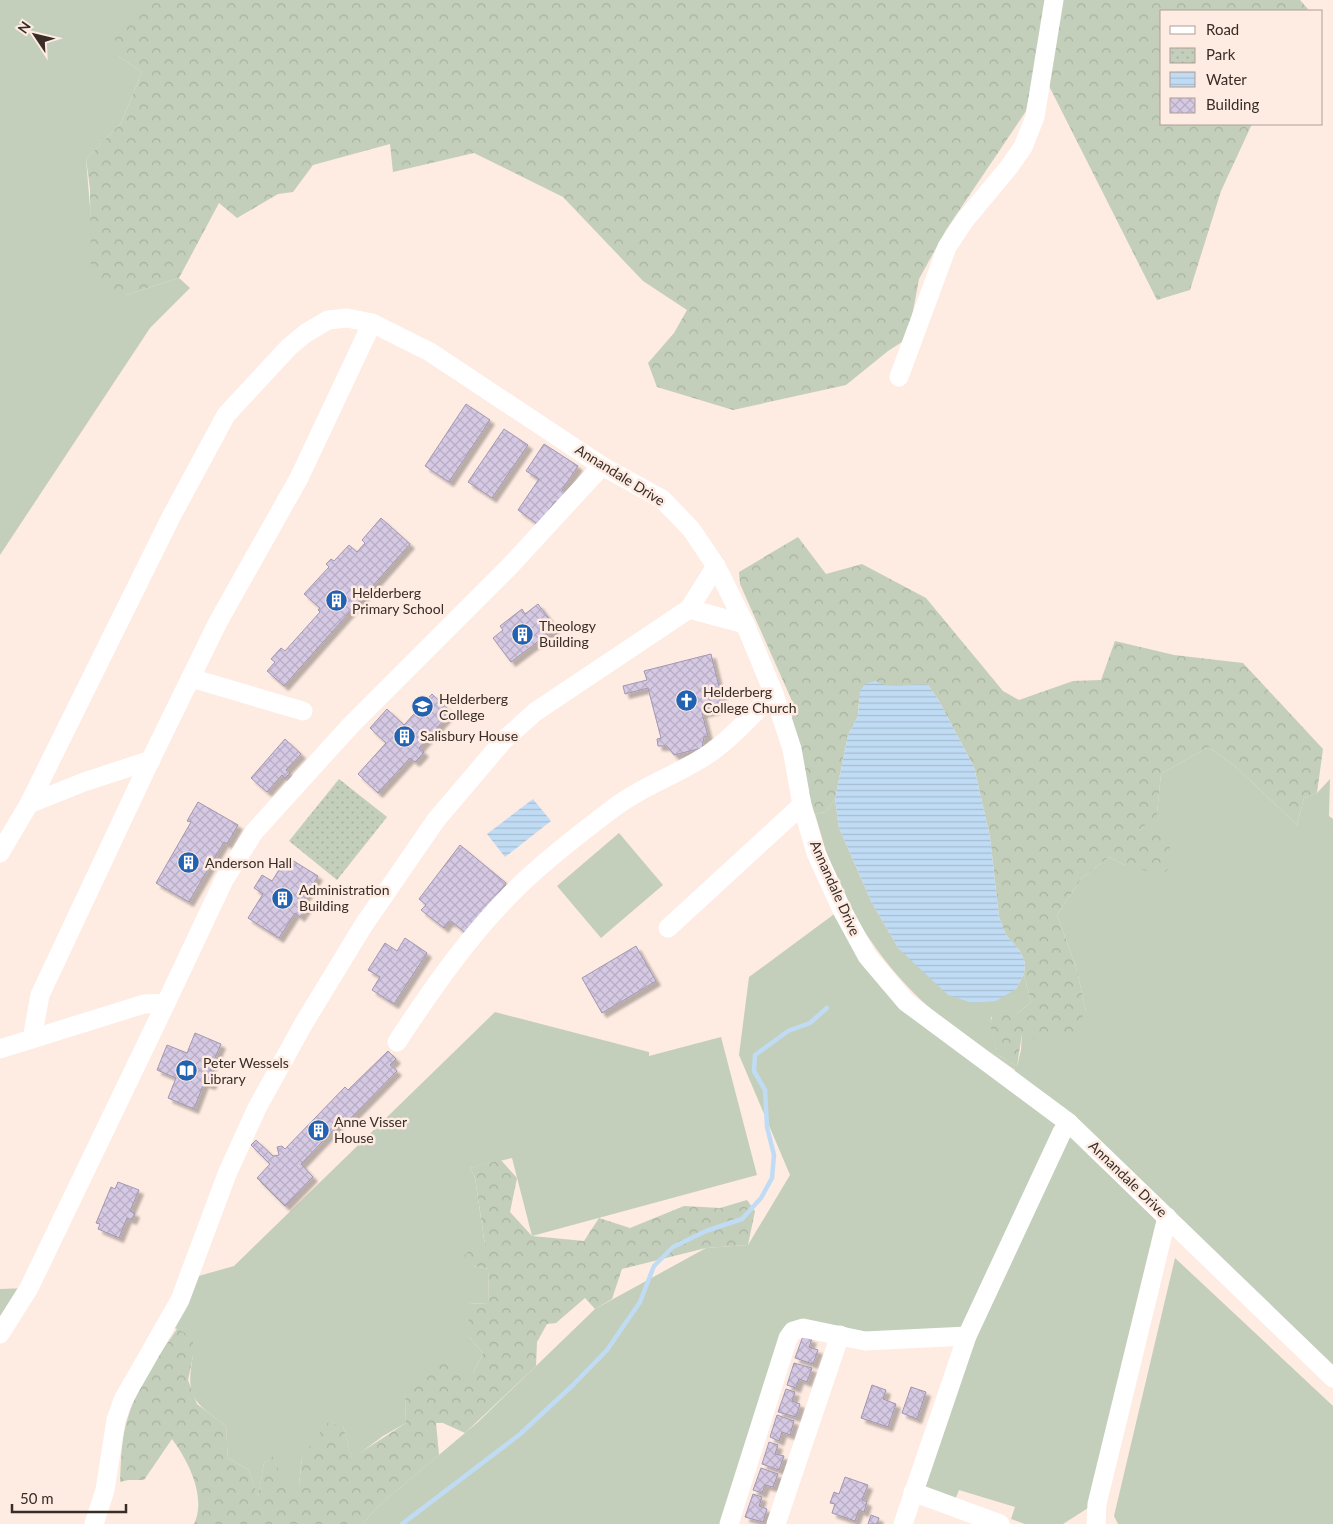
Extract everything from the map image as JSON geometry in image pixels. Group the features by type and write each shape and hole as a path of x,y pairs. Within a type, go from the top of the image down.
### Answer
{"street":[{"path":"899,377 947,247 964,220 1024,147 1036,117 1054,0"},
{"name":"Annandale Drive","path":"29,804 172,517 226,415 289,347 313,328 328,320 347,318 372,323 430,352 602,466 662,499 691,528 716,566 745,624 774,694 792,748 802,805 816,853 842,910 867,956 906,1002 1069,1122 1333,1378"},
{"path":"32,1039 40,995 151,760 218,622 299,478 372,323"},
{"path":"0,1334 29,1288 224,880 254,832 351,725 510,566 602,466"},
{"path":"94,1524 105,1490 116,1420 123,1400 180,1300 227,1174 258,1108 304,1023 358,934 436,820 503,741 535,712 689,608 716,566"},
{"path":"689,608 745,624"},
{"path":"190,678 303,711"},
{"path":"397,1042 432,989 492,915 521,884 616,807 644,788 710,754 774,694"},
{"path":"0,853 29,804 84,782 151,760"},
{"path":"668,928 802,805"},
{"path":"0,1049 144,1004 166,1003"},
{"path":"903,1524 967,1336 1062,1132 1069,1122"},
{"path":"1092,1522 1168,1217"},
{"path":"729,1524 790,1335 795,1330 803,1328 865,1341 948,1339 967,1336"},
{"path":"776,1524 840,1335"},
{"path":"913,1492 1000,1524"}],"green space":[{"path":"0,0 143,0 117,55 142,72 121,123 86,159 91,219 126,295 179,278 190,288 150,328 0,555"},
{"path":"143,0 1300,0 1308,9 1160,10 1160,125 1252,125 1221,191 1190,290 1157,300 1045,78 1034,73 1026,111 946,230 919,279 908,338 888,351 846,385 733,410 657,387 648,363 674,333 687,310 643,281 563,197 474,153 393,172 390,144 313,165 293,192 278,194 237,218 219,203 179,278 126,295 91,279 90,189 86,159 121,123 142,72 117,55 114,31"},
{"path":"798,537 826,574 862,564 926,598 1003,691 1019,700 1073,681 1101,680 1115,641 1174,655 1243,663 1323,749 1317,793 1304,798 1297,825 1235,766 1208,747 1161,774 1157,814 1139,831 1168,837 1173,866 1161,875 1125,865 1109,857 1082,878 1057,915 1076,967 1086,1011 1073,1032 1041,1042 1022,1034 1017,1066 998,1055 991,1023 994,1012 1011,1009 1017,1014 1031,1002 1024,974 1025,963 1020,951 1006,935 999,917 990,837 974,767 939,701 928,685 886,687 875,681 859,700 858,716 848,735 835,799 826,812 815,814 804,799 792,749 792,701 740,584 739,572"},
{"path":"1208,747 1235,766 1297,825 1304,798 1317,793 1330,779 1329,816 1333,819 1333,1374 1012,1075 1015,1070 946,1021 905,984 864,931 853,912 831,866 815,814 826,812 835,799 839,828 872,903 899,949 1016,989 1024,974 1031,1002 1017,1014 991,1017 992,1032 998,1055 1017,1066 1021,1050 1022,1033 1086,1011 1076,967 1057,915 1082,878 1109,857 1125,865 1139,831 1157,813 1161,774"},
{"path":"339,779 387,817 337,880 289,841"},
{"path":"619,833 663,885 601,938 557,886"},
{"path":"837,912 861,958 1060,1125 968,1327 866,1337 800,1325 721,1524 363,1524 376,1508 478,1422 595,1309 706,1248 748,1245 790,1175 739,1055 749,977"},
{"path":"495,1012 649,1052 649,1056 721,1037 757,1175 532,1236 512,1158 470,1168 475,1178 485,1246 473,1266 489,1269 488,1304 469,1303 469,1337 483,1353 473,1373 405,1393 406,1423 383,1436 352,1459 343,1426 302,1457 299,1485 278,1486 278,1453 264,1463 258,1498 249,1470 228,1458 226,1426 206,1411 195,1398 191,1390 190,1381 193,1356 177,1329 167,1325 188,1279 234,1266"},
{"path":"1067,1133 1158,1222 1088,1508 1063,1524 1025,1524 1011,1519 1015,1507 959,1490 955,1500 926,1488 923,1474 971,1339"},
{"path":"501,1160 517,1178 510,1212 532,1236 584,1241 599,1218 630,1228 684,1206 720,1208 747,1200 755,1211 748,1245 706,1248 622,1269 612,1299 595,1309 585,1298 556,1323 547,1324 537,1342 536,1366 465,1433 443,1423 436,1423 439,1455 376,1508 363,1524 194,1524 198,1503 197,1491 184,1457 172,1439 144,1480 120,1482 123,1438 130,1411 147,1375 177,1329 193,1337 193,1356 188,1380 197,1404 226,1426 228,1458 249,1470 258,1497 264,1463 278,1452 278,1485 299,1485 302,1457 327,1423 343,1426 352,1458 406,1423 405,1393 442,1358 473,1373 483,1353 469,1337 468,1303 488,1304 489,1269 473,1266 462,1258 474,1246 485,1245 475,1178 470,1168"},
{"path":"1175,1258 1333,1406 1333,1524 1118,1524 1114,1516"},
{"path":"29,1288 0,1334 0,1289"}],"water":[{"path":"875,681 894,686 928,685 939,701 974,767 990,837 999,917 1006,935 1020,951 1025,963 1024,974 1016,989 996,1001 973,1003 948,995 899,949 872,903 839,828 835,799 848,735 858,716 860,691 865,684"},
{"path":"533,799 551,821 505,857 487,834"}],"building":[{"path":"466,404 490,420 449,482 425,466"},
{"path":"504,429 528,445 492,498 468,482"},
{"path":"544,444 578,466 562,490 567,494 560,504 555,501 539,525 518,510 539,479 526,471"},
{"name":"Helderberg Primary School","path":"381,518 410,544 284,686 267,671 275,662 271,659 281,648 285,651 320,612 318,610 320,608 304,594 329,567 326,564 331,559 334,561 349,545 357,552 365,543 362,540"},
{"name":"Theology Building","path":"538,604 556,628 511,662 493,638 503,630 500,626 522,609 525,614"},
{"name":"Helderberg College Church","path":"711,654 724,707 702,713 708,736 704,737 702,748 674,755 667,746 658,746 657,739 661,738 648,688 625,694 623,686 647,680 644,671"},
{"name":"Salisbury House","path":"432,694 451,712 419,748 424,752 420,757 415,762 410,758 378,793 358,774 386,743 370,728 387,709 404,725"},
{"path":"285,739 301,754 286,770 290,773 285,778 282,775 267,792 251,778"},
{"name":"Anderson Hall","path":"198,802 238,825 227,844 224,842 189,902 156,883 191,822 187,821"},
{"path":"460,845 506,883 467,934 452,922 448,922 444,928 421,910 426,905 419,899"},
{"name":"Administration Building","path":"287,857 318,876 302,902 308,905 300,917 295,913 279,938 248,918 263,894 254,888 262,875 272,881"},
{"path":"405,938 427,953 394,1004 372,990 380,977 368,970 385,943 397,951"},
{"path":"636,946 656,981 602,1013 582,978"},
{"name":"Peter Wessels Library","path":"195,1033 221,1044 210,1070 216,1073 211,1085 204,1083 194,1109 168,1098 176,1078 157,1070 167,1045 187,1053"},
{"name":"Anne Visser House","path":"388,1051 396,1059 390,1065 397,1071 348,1121 345,1118 301,1164 313,1177 285,1206 257,1178 270,1164 251,1145 256,1140 273,1156 279,1155 277,1147 282,1146 285,1149 345,1087 348,1090"},
{"path":"118,1182 139,1190 130,1211 135,1213 132,1220 127,1218 119,1238 98,1229 100,1224 96,1223 111,1187 115,1189"},
{"path":"803,1336 812,1339 809,1347 818,1350 813,1364 795,1358"},
{"path":"794,1363 812,1368 807,1382 799,1379 796,1388 787,1385"},
{"path":"872,1385 886,1390 883,1399 896,1404 888,1427 861,1418"},
{"path":"911,1387 926,1392 917,1419 902,1413"},
{"path":"786,1389 795,1392 792,1401 800,1404 796,1417 778,1412"},
{"path":"777,1415 794,1421 790,1435 782,1432 779,1441 770,1437"},
{"path":"769,1442 778,1445 775,1454 784,1456 779,1470 762,1464"},
{"path":"761,1468 778,1474 773,1487 765,1485 762,1493 753,1490"},
{"path":"845,1477 868,1485 862,1500 867,1502 864,1512 859,1510 855,1521 832,1513 835,1504 830,1503 834,1492 839,1494"},
{"path":"753,1494 762,1497 759,1506 767,1509 763,1522 745,1517"},
{"path":"871,1515 879,1518 877,1524 868,1524"}],"waterway":[{"path":"402,1524 519,1435 573,1385 607,1350 640,1302 654,1266 673,1247 706,1231 742,1219 761,1198 772,1178 774,1155 767,1127 765,1090 754,1071 755,1055 788,1031 810,1023 827,1008"}],"place":[{"name":"Helderberg Primary School","path":"336,601"},
{"name":"Theology Building","path":"523,634"},
{"name":"Helderberg College Church","path":"687,700"},
{"name":"Helderberg College","path":"423,707"},
{"name":"Salisbury House","path":"404,736"},
{"name":"Anderson Hall","path":"189,863"},
{"name":"Administration Building","path":"283,898"},
{"name":"Peter Wessels Library","path":"187,1071"},
{"name":"Anne Visser House","path":"318,1130"}]}
